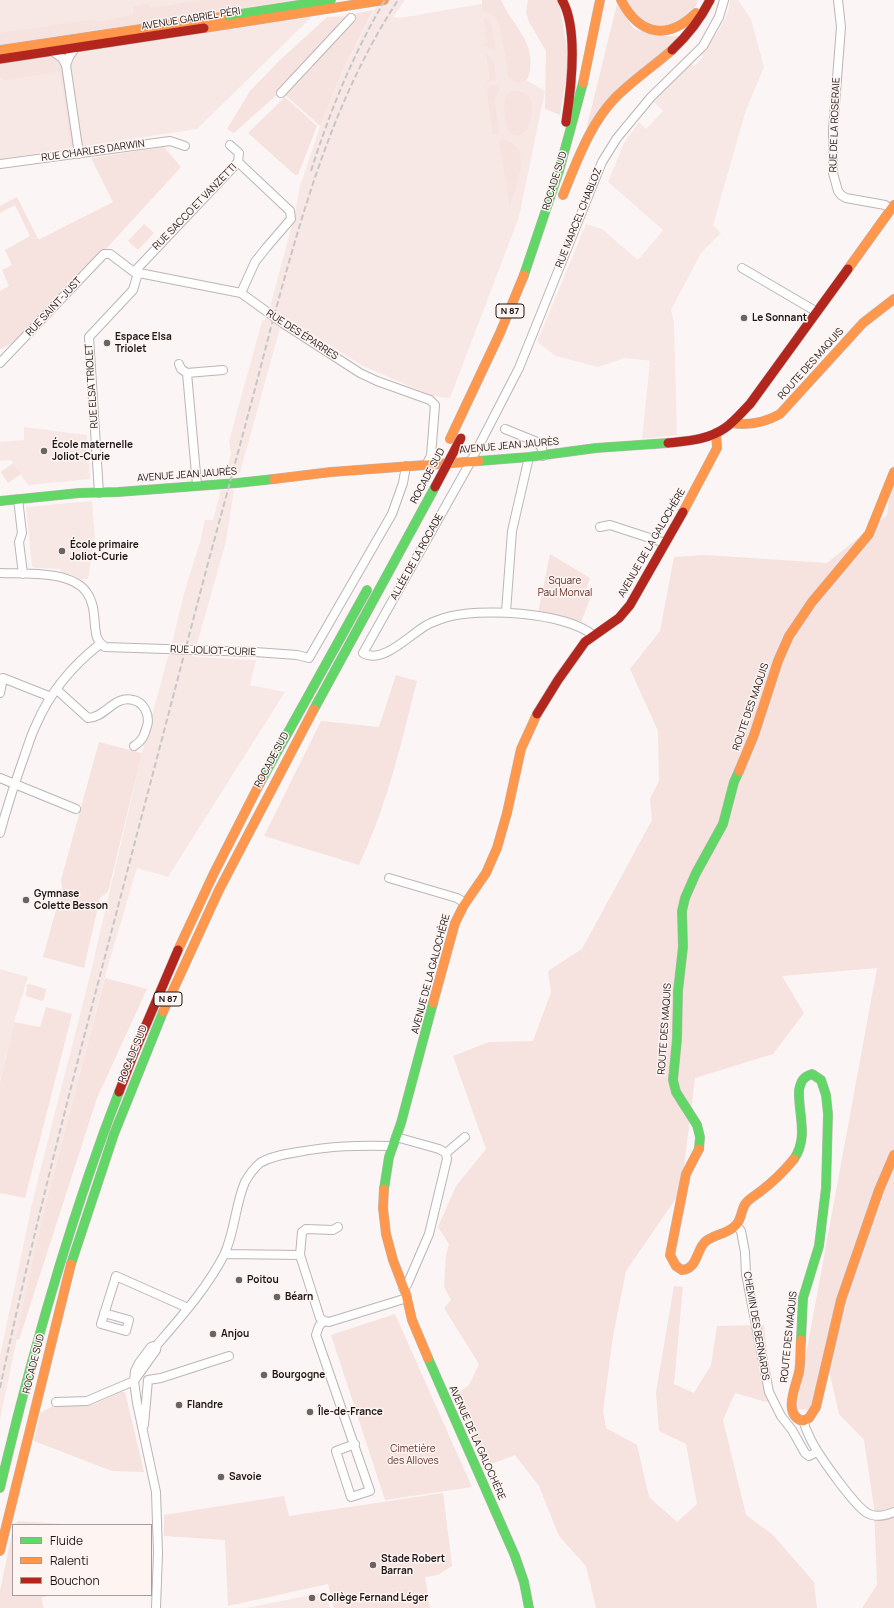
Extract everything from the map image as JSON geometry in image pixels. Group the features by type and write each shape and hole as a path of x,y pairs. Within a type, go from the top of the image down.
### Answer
{"main road":[{"name":"AVENUE GABRIEL PÉRI","path":"0,50 330,0"},
{"name":"AVENUE GABRIEL PÉRI","path":"0,59 384,0"},
{"path":"558,178 572,84 573,55 567,11 562,0"},
{"name":"ROCADE SUD","path":"389,552 450,439 501,333 539,236 558,178 583,88 600,0"},
{"path":"621,0 627,13 637,23 647,28 662,31 676,28 689,21 697,12 702,0"},
{"path":"563,195 585,146 597,123 609,106 640,75 689,33 703,15 710,0"},
{"name":"ROCADE SUD","path":"559,206 581,132"},
{"name":"AVENUE JEAN JAURÈS","path":"0,501 237,483 304,474 529,458 596,448 671,443 698,439 716,433 731,423 743,411 893,207"},
{"name":"ROUTE DES MAQUIS","path":"731,423 741,425 765,422 785,409 855,332 877,311 894,299"},
{"path":"743,411 757,424"},
{"name":"AVENUE DE LA GALOCHÈRE","path":"529,1608 524,1582 518,1563 412,1320 407,1298 393,1260 384,1223 384,1186 392,1146 402,1123 455,923 465,903 484,877 494,856 506,817 519,755 530,727 547,697 592,635 615,622 624,613 647,576 713,455 716,448 716,433"},
{"name":"ROCADE SUD","path":"0,1551 40,1385 77,1243 116,1129 155,1030 206,915 260,806 462,435"},
{"path":"698,439 701,439 710,445 713,455"},
{"name":"ROUTE DES MAQUIS","path":"803,1420 798,1419 795,1415 792,1405 799,1365 800,1320 804,1297 819,1246 822,1227 828,1154 826,1093 823,1082 816,1075 812,1074 802,1077 799,1082 798,1091 803,1134 802,1144 798,1153 768,1185 745,1204 736,1225 705,1241 692,1264 687,1269 679,1269 674,1266 671,1262 670,1255 686,1174 695,1158 700,1143 697,1125 676,1092 673,1080 673,1064 677,1039 677,1000 683,947 682,911 684,902 696,873 723,824 734,782 754,735 783,649 806,610 869,534 876,520 885,492 894,472"},
{"name":"ROCADE SUD","path":"0,1488 23,1390 56,1274 86,1180 142,1031 181,942 220,861 276,754 370,585"},
{"path":"803,1420 812,1416 816,1407 830,1343 842,1300 874,1204 894,1156"}],"street":[{"name":"RUE MARCEL CHABLOZ","path":"471,461 519,368 602,162 617,138 642,107 703,46 719,17 724,0"},
{"name":"RUE DE LA ROSERAIE","path":"838,0 841,27 833,130 834,181 841,195 846,198 893,207"},
{"path":"281,93 350,18"},
{"path":"66,65 75,48"},
{"path":"52,51 62,58 66,65 79,154"},
{"name":"RUE CHARLES DARWIN","path":"0,164 170,141 185,146"},
{"path":"230,145 239,153 238,162"},
{"name":"RUE SACCO ET VANZETTI","path":"136,272 238,162 290,211 292,215 291,219 255,262 241,293"},
{"name":"RUE SAINT-JUST","path":"0,364 101,257 104,254 110,254"},
{"name":"RUE DES ÉPARRES","path":"110,254 136,272 241,293 284,324 360,373 377,381 430,400 435,405 431,456 426,465"},
{"path":"742,268 816,312"},
{"name":"RUE ELSA TRIOLET","path":"99,493 89,337 133,290 136,272"},
{"path":"179,364 181,370 187,374 223,370"},
{"path":"187,374 197,486"},
{"path":"505,429 537,442 542,448 543,456"},
{"path":"529,458 512,531 506,612 565,621 583,628 592,635"},
{"name":"ALLÉE DE LA ROCADE","path":"471,461 363,654 373,656 390,650 427,625 445,618 478,612 506,612"},
{"name":"RUE JOLIOT-CURIE","path":"100,644 105,647 114,648 256,652 297,655 309,658 392,514 404,483 406,466"},
{"path":"18,499 22,533 20,542 23,574"},
{"path":"600,527 610,525 665,543"},
{"path":"0,574 23,574 68,579 82,587 87,593 92,605 96,634 100,644 74,666 56,689 36,725 14,784 0,833"},
{"path":"0,693 3,678 51,697"},
{"path":"56,689 88,718 92,718 116,701 123,699 136,700 142,704 148,717 148,722 143,740 134,746"},
{"path":"0,778 76,809"},
{"path":"389,878 457,898 465,903"},
{"path":"396,1137 439,1149 446,1153"},
{"path":"446,1153 465,1137"},
{"path":"156,1608 158,1539 156,1492 135,1393 135,1371 139,1363 151,1347 157,1345 188,1308 212,1275 224,1254 246,1181 253,1170 261,1163 269,1158 285,1154 343,1145 392,1146"},
{"path":"403,1288 407,1285 429,1234 447,1159 446,1153"},
{"name":"CHEMIN DES BERNARDS","path":"736,1225 741,1231 745,1252 746,1274 769,1392 805,1453 809,1456 818,1452"},
{"path":"338,1227 333,1230 306,1229 302,1232 300,1255 320,1318 324,1321 335,1321 407,1298"},
{"path":"224,1254 300,1255"},
{"path":"104,1313 116,1276 188,1308"},
{"path":"324,1321 318,1326 316,1334 355,1444 370,1491 351,1497 336,1451 355,1444"},
{"path":"143,1432 148,1380 161,1378 228,1356"},
{"path":"56,1402 87,1401 134,1382"},
{"path":"803,1420 810,1440 844,1488 862,1509 872,1515 879,1516 894,1512"}],"shaded area":[{"path":"0,0 329,0 197,129 0,159"},
{"path":"379,0 405,0 393,17 399,18 487,3 500,11 514,73 545,91 519,217 450,398 432,396 363,366 283,316 276,317 269,311 295,213 300,186 320,126 342,72"},
{"path":"730,0 738,0 751,19 764,67 746,110 713,225 721,233 701,253 671,310 674,323 677,435 642,439 650,361 625,358 598,367 556,356 537,342 586,224 602,229 638,260 663,230 608,182 624,143 639,122 646,129 663,111 653,101 691,63 694,66 703,57 701,54 718,32 728,12"},
{"path":"267,318 280,328 240,473 225,475 231,454 229,441 262,321"},
{"name":"École maternelle Joliot-Curie","path":"24,427 87,435 90,479 28,485 11,460 0,461 0,442 24,440"},
{"path":"221,490 234,490 226,542 197,644 172,643 205,520 213,520"},
{"name":"École primaire Joliot-Curie","path":"92,501 95,537 88,579 82,580 62,572 60,569 35,568 32,566 26,507"},
{"path":"178,653 187,653 195,657 256,660 250,685 285,692 168,877 137,868 106,973 42,1218 0,1420 0,1356 33,1199 91,971 142,753 168,656"},
{"path":"0,969 28,977 14,1022 0,1082"},
{"name":"Collège Fernand Léger","path":"326,1592 330,1608 246,1608"}],"green space":[{"path":"202,0 290,0 0,45 0,33 96,19 97,22 133,15 133,7 149,3 150,8"},
{"path":"482,0 501,0 526,42 531,60 530,70 527,79 520,83 513,81 508,77 501,29 493,15 482,11"},
{"path":"528,0 556,0 559,2 569,60 560,115 545,109 546,51 529,22 526,12"},
{"path":"626,0 698,0 695,8 682,20 665,27 656,27 647,25 640,21"},
{"path":"617,4 634,29 662,36 680,36 586,130"},
{"path":"373,10 342,72 320,126 281,91 234,133 227,129 250,91 279,61 327,17 354,16 357,13"},
{"path":"483,18 489,20 491,23 496,51 482,44 488,43"},
{"path":"486,54 492,59 496,80 487,82 486,80 490,79"},
{"path":"47,57 56,60 62,67 74,145 71,148 60,72 4,80 0,77 0,63"},
{"path":"499,84 499,90 495,101 499,134 493,135 487,94 489,86"},
{"path":"514,90 527,94 532,103 529,125 526,131 521,135 516,135 509,132 505,119 504,109 506,96"},
{"path":"285,97 317,126 298,175 295,175 248,133"},
{"path":"503,139 518,149 521,162 510,207 499,141"},
{"path":"164,147 181,167 21,339 0,349 0,291 9,286 2,270 12,265 5,250 30,236 15,205 0,213 0,206 17,197 38,239 40,239 113,202 91,158"},
{"path":"144,224 154,233 138,250 128,241"},
{"path":"894,462 894,1608 862,1608 877,1585 874,1507 864,1440 839,1414 827,1361 811,1410 796,1409 877,968 782,976 804,1013 773,1054 695,1078 681,1191 626,1271 613,1336 603,1411 606,1428 637,1445 649,1497 677,1522 697,1504 686,1444 659,1431 656,1392 674,1286 683,1287 674,1384 694,1393 711,1365 717,1326 764,1325 773,1404 735,1393 723,1420 746,1515 772,1534 814,1582 817,1608 596,1608 586,1566 559,1536 539,1486 515,1455 486,1466 455,1395 469,1385 479,1364 444,1308 451,1300 444,1287 446,1255 449,1244 438,1227 456,1186 486,1149 453,1056 489,1042 533,1041 551,992 548,971 582,949 652,820 650,799 659,781 658,731 630,669 660,631 674,557 705,555 827,563 887,515"},
{"path":"13,463 21,474 8,483 1,472"},
{"name":"Square Paul Monval","path":"550,554 590,578 584,596 590,599 581,622 538,613"},
{"path":"396,675 417,681 399,751 378,820 359,865 264,836 321,721 379,727"},
{"path":"99,742 142,753 108,892 100,898 84,968 43,957 62,888 61,880"},
{"path":"105,978 147,989 97,1098 19,1340 16,1339 42,1218"},
{"path":"29,984 46,989 44,999 42,1001 26,996 27,985"},
{"path":"46,1007 72,1014 25,1198 0,1193 0,1083 14,1022 40,1027"},
{"name":"Cimetière des Alloves","path":"395,1314 472,1487 385,1500 331,1335"},
{"path":"121,1392 125,1392 144,1472 112,1471 34,1441 40,1413 57,1404 92,1405"},
{"path":"443,1493 452,1566 438,1575 425,1577 430,1608 334,1608 328,1584 228,1606 225,1540 164,1536 164,1515 284,1496 289,1516"},
{"path":"18,1521 64,1524 14,1524"},
{"path":"12,1533 12,1596 48,1596 41,1598 44,1608 0,1608 0,1591"}],"railway":[{"path":"311,171 343,83 373,20 385,0"},
{"path":"0,1388 36,1229 76,1070 208,563 294,245 321,161 337,119 355,78 375,39 398,0"}],"traffic: fast":[{"path":"221,17 331,0"},
{"path":"524,275 559,171 583,83"},
{"path":"479,461 529,457 596,448 668,443"},
{"path":"0,501 79,493 118,492 274,479"},
{"path":"314,709 435,487"},
{"path":"261,781 367,590"},
{"path":"699,1149 700,1137 697,1125 676,1092 673,1080 677,1039 678,991 683,947 682,911 685,898 696,873 723,824 734,782 739,771"},
{"path":"384,1189 389,1157 401,1123 433,1003"},
{"path":"71,1264 114,1134 163,1012"},
{"path":"794,1159 801,1142 802,1134 799,1090 806,1076 812,1074 821,1080 826,1095 828,1114 826,1188 819,1246 803,1298 801,1340"},
{"path":"0,1488 25,1387 68,1238 119,1092"},
{"path":"428,1358 515,1556 524,1582 529,1608"}],"traffic: slow":[{"path":"204,28 384,0"},
{"path":"583,83 600,0"},
{"path":"621,0 628,12 636,21 645,27 654,30 675,28 696,13"},
{"path":"0,50 221,17"},
{"path":"563,195 591,131 606,108 622,91 672,50"},
{"path":"848,269 894,205"},
{"path":"450,439 500,333 524,275"},
{"path":"731,423 756,423 768,420 780,414 863,323 894,299"},
{"path":"683,512 717,448 716,433"},
{"path":"274,479 331,472 479,461"},
{"path":"739,771 754,735 778,661 789,636 812,602 869,534 894,472"},
{"path":"163,1012 219,890 314,709"},
{"path":"433,1003 455,923 464,905 486,873 497,848 507,813 521,749 537,714"},
{"path":"178,950 214,873 261,781"},
{"path":"699,1149 686,1174 670,1255 676,1266 682,1270 691,1266 706,1241 733,1228 739,1220 746,1203 774,1180 794,1159"},
{"path":"801,1340 800,1368 793,1392 792,1407 793,1413 797,1418 803,1421 809,1418 816,1407 841,1300 879,1190 894,1155"},
{"path":"384,1189 383,1208 386,1234 393,1260 406,1294 412,1320 428,1358"},
{"path":"0,1551 71,1264"}],"traffic: jam":[{"path":"562,0 567,12 572,43 570,94 566,122"},
{"path":"672,50 693,27 710,0"},
{"path":"0,59 204,28"},
{"path":"668,443 683,442 712,435 725,428 735,420 750,404 848,269"},
{"path":"435,487 461,438"},
{"path":"537,714 558,680 585,642 619,618 630,605 683,512"},
{"path":"119,1092 178,950"}],"place":[{"name":"Le Sonnant","path":"744,318"},
{"name":"Espace Elsa Triolet","path":"107,343"},
{"name":"École maternelle Joliot-Curie","path":"44,451"},
{"name":"École primaire Joliot-Curie","path":"62,551"},
{"name":"Gymnase Colette Besson","path":"26,900"},
{"name":"Poitou","path":"239,1280"},
{"name":"Béarn","path":"277,1297"},
{"name":"Anjou","path":"213,1334"},
{"name":"Bourgogne","path":"264,1375"},
{"name":"Flandre","path":"179,1405"},
{"name":"Île-de-France","path":"310,1412"},
{"name":"Savoie","path":"221,1477"},
{"name":"Stade Robert Barran","path":"373,1565"},
{"name":"Collège Fernand Léger","path":"312,1598"}]}
